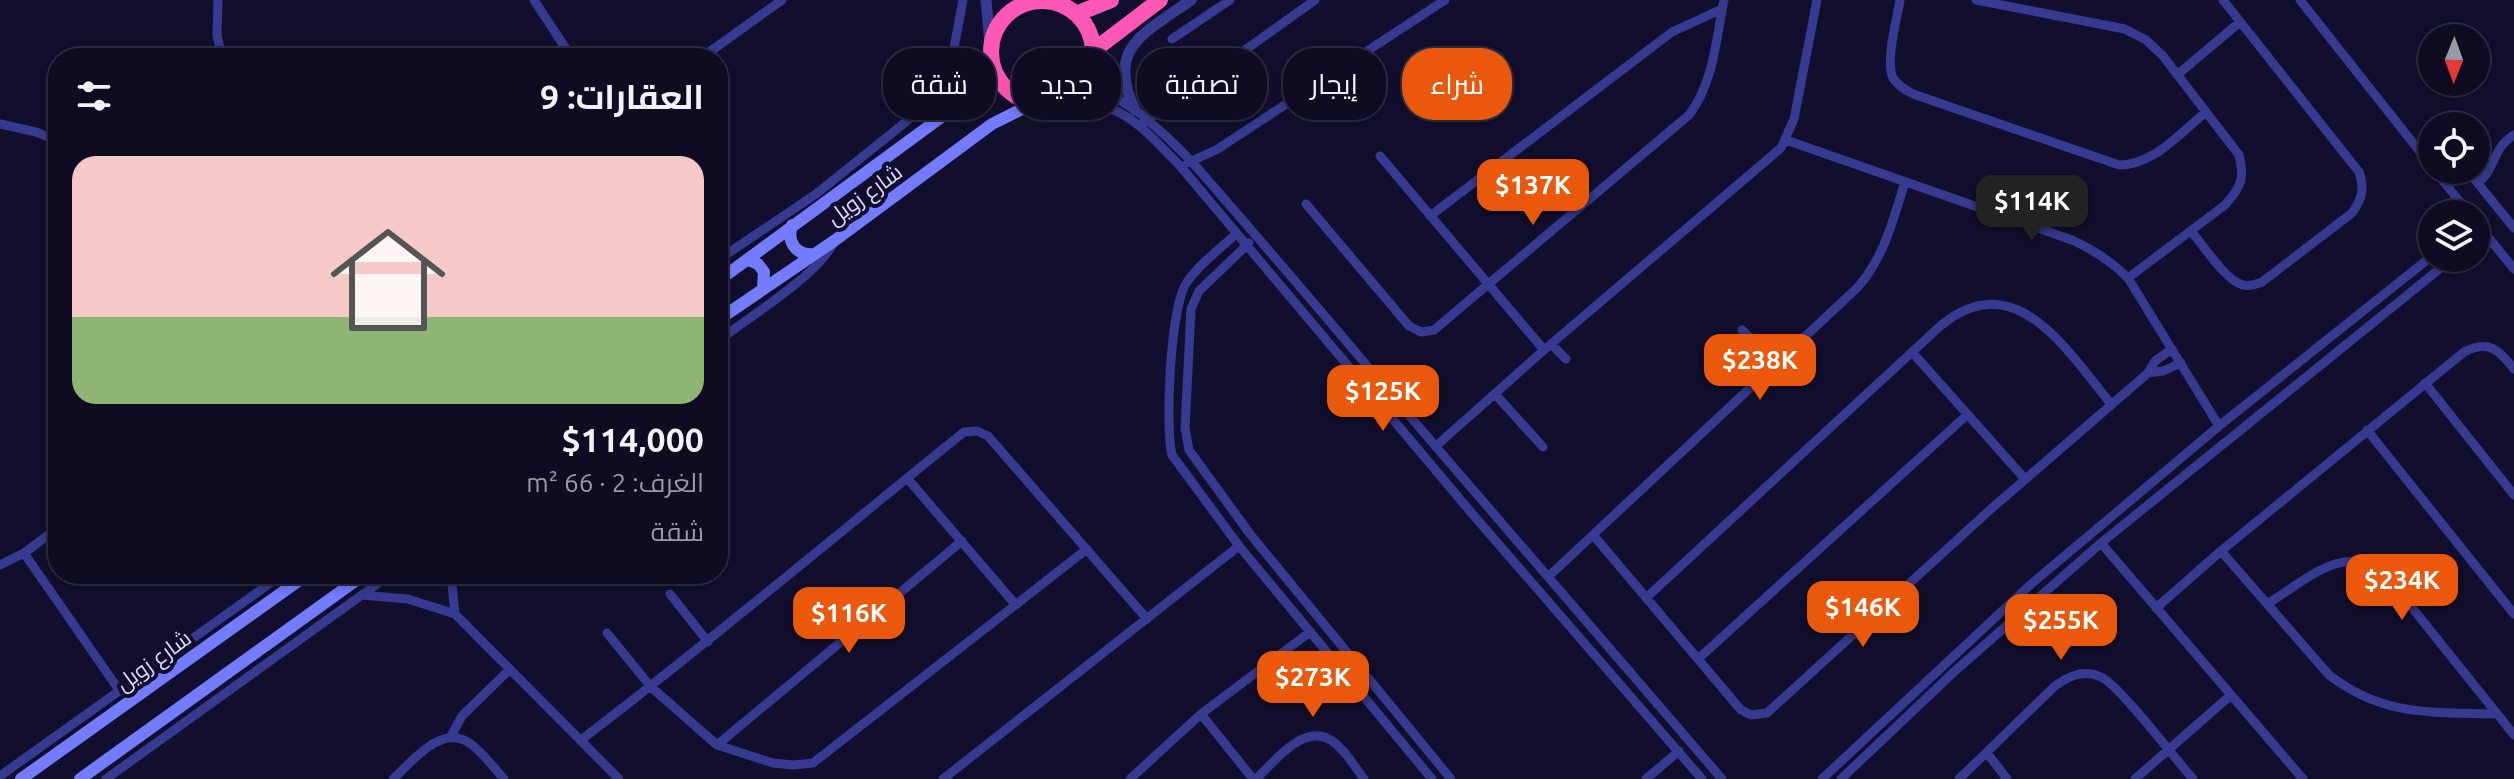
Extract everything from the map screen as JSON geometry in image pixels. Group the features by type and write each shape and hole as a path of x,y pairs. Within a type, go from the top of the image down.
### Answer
{"highway":[{"path":"1076,14 1111,0"},
{"path":"1103,48 1160,0"},
{"path":"993,48 995,32 1009,13 1029,3 1050,1 1076,14 1088,31 1091,48"},
{"path":"996,67 1004,86 1012,92"}],"main road":[{"name":"شارع زويل","path":"728,313 834,241 992,124 1012,114"},
{"name":"شارع زويل","path":"728,274 937,120"},
{"path":"792,225 790,236 794,247 803,254 815,254"},
{"path":"748,260 758,264 764,272 763,288"},
{"name":"شارع زويل","path":"21,779 294,584"},
{"path":"80,779 351,584"},
{"path":"205,630 215,640"},
{"path":"220,678 228,691"}],"street":[{"path":"218,0 220,48"},
{"path":"534,0 565,48"},
{"path":"715,48 782,0"},
{"path":"728,253 816,194 907,121 923,103 954,48 963,0"},
{"path":"986,0 991,48"},
{"path":"1191,0 1140,38 1126,56 1124,77 1135,110 1185,165 1211,183 1340,330 1722,779"},
{"path":"1172,39 1230,0"},
{"path":"1144,122 1315,0"},
{"path":"1185,165 1216,150 1445,0"},
{"path":"1436,446 1548,347 1774,157 1786,140 1794,119 1817,0"},
{"path":"1900,0 1890,67 1894,79 1913,94 2119,165 2131,165 2152,156 2206,112"},
{"path":"1976,0 2125,29 2146,40 2239,155 2243,171 2238,190 2225,205 2128,278"},
{"path":"2191,231 2230,279 2252,286 2262,282 2352,213 2361,199 2363,183 2359,172 2223,0"},
{"path":"2300,0 2418,148"},
{"path":"1430,216 1672,32 1723,4"},
{"path":"1306,204 1409,326 1421,332 1434,330 1689,115 1700,101 1707,84 1723,4"},
{"path":"2177,75 2240,22"},
{"path":"1121,101 1135,110"},
{"path":"1121,112 1144,122"},
{"path":"0,124 48,137"},
{"path":"2490,168 2499,147 2514,135"},
{"path":"1786,140 2093,249 2128,278 2219,426"},
{"path":"1380,156 1489,285 1548,347 1566,359"},
{"path":"1185,165 1201,191 1245,246 1702,779"},
{"path":"1549,576 1867,277 1883,250 1905,182"},
{"path":"1201,191 1211,183"},
{"path":"2447,184 2459,200"},
{"path":"2479,184 2514,228"},
{"path":"1236,234 1194,275 1180,294 1171,377 1169,441 1172,455 1239,546 1432,779"},
{"path":"1256,237 1194,299 1189,323 1186,439 1194,460 1250,534 1451,779"},
{"path":"2490,239 2514,269"},
{"path":"728,334 805,276 832,248 834,241"},
{"path":"1822,779 2029,586 2219,426 2418,267"},
{"path":"1841,779 1956,670 2101,543 2435,272"},
{"path":"1646,598 1949,318 1962,310 1984,303 2006,305 2029,316 2052,333 2111,404"},
{"path":"1742,330 1777,364"},
{"path":"2322,343 2331,355"},
{"path":"2156,608 2367,430 2474,347 2495,349 2514,369"},
{"path":"1594,536 1741,710 1751,715 1767,713 2025,479 2148,373 2155,361 2172,349"},
{"path":"1912,352 2025,479"},
{"path":"2148,373 2163,371 2181,363"},
{"path":"1171,377 1187,377"},
{"path":"2425,383 2514,495"},
{"path":"1495,394 1543,447"},
{"path":"1698,659 1967,415"},
{"path":"2367,430 2514,614"},
{"path":"581,740 708,642 964,432 988,436 1147,619"},
{"path":"907,478 1015,604"},
{"path":"2157,478 2166,488"},
{"path":"1469,510 1482,500"},
{"path":"0,565 24,553 48,535"},
{"path":"717,745 962,541"},
{"path":"2101,543 2303,779"},
{"path":"943,779 1239,546"},
{"path":"607,633 651,687 717,745 773,763 813,763 1087,549"},
{"path":"2221,551 2329,675 2362,697 2412,711 2497,714"},
{"path":"24,553 119,690"},
{"path":"2267,604 2333,564 2347,560 2374,565 2385,574 2514,735"},
{"path":"0,776 269,584"},
{"path":"106,779 377,584"},
{"path":"452,584 455,614"},
{"path":"670,594 708,642"},
{"path":"362,595 408,599 455,614 619,779"},
{"path":"1130,779 1201,714 1310,632"},
{"path":"1947,660 1956,670"},
{"path":"450,738 462,716 510,669"},
{"path":"1959,779 2055,686 2067,677 2090,674 2111,683 2193,779"},
{"path":"2135,779 2231,695"},
{"path":"1201,714 1255,779 1296,742 1313,736 1322,736 1339,746 1364,779"},
{"path":"1871,732 1880,742"},
{"path":"393,779 430,746 450,738 470,744 504,779"},
{"path":"1409,752 1421,742"},
{"path":"1646,779 1679,751"},
{"path":"1987,753 2007,779"}]}
